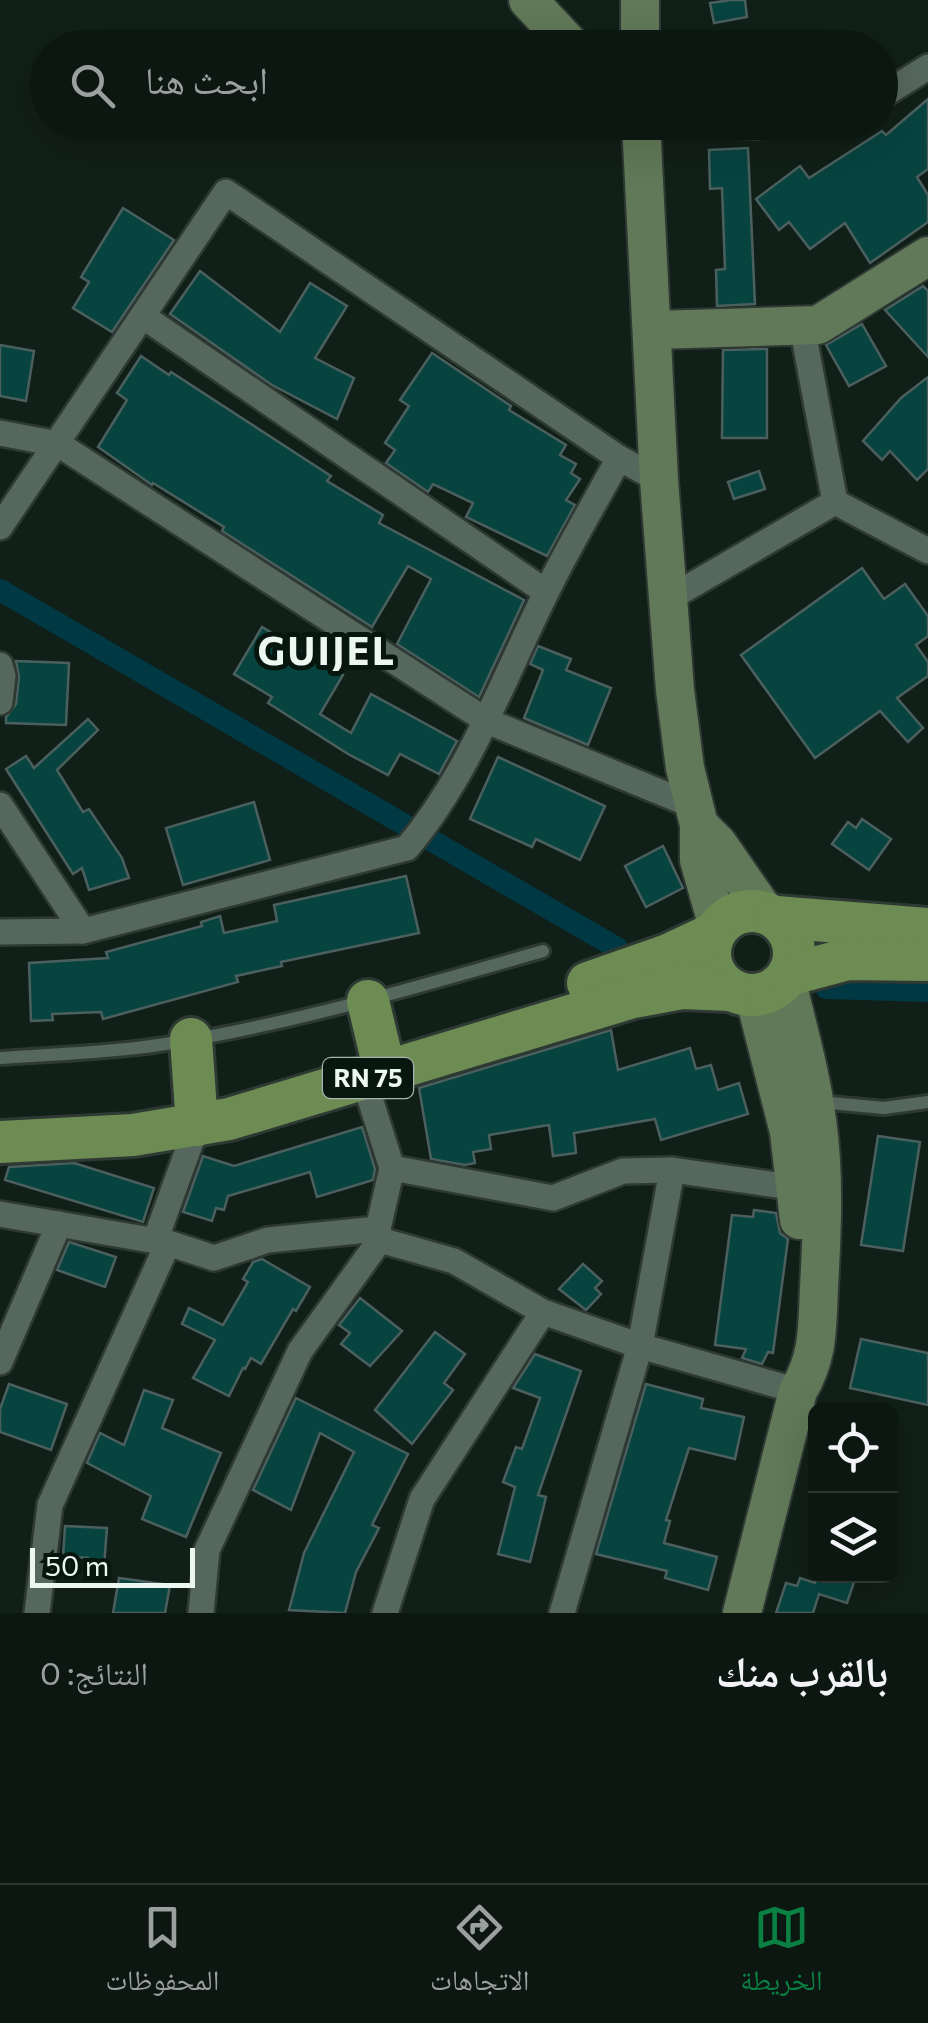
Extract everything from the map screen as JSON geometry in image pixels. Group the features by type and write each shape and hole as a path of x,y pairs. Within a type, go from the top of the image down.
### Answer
{"main road":[{"path":"528,0 556,30"},
{"path":"640,0 640,30"},
{"path":"643,140 659,480 679,730 696,816 699,860 716,930"},
{"path":"654,330 818,325 928,256"},
{"path":"696,816 792,937 794,963 765,985"},
{"path":"765,985 713,971 710,946 716,930 739,912 928,930"},
{"name":"RN 75","path":"0,1116 261,1111 372,1065 622,972 716,930"},
{"name":"RN 75","path":"372,1065 634,997 682,988 765,985 848,959 928,960"},
{"path":"742,1613 798,1390 816,1350 823,1197 765,985"},
{"path":"368,1001 372,1065"},
{"path":"191,1040 196,1113"},
{"path":"798,1104 799,1220 789,1352 790,1370 798,1390"},
{"name":"RN 75","path":"0,1142 118,1136 196,1113"}],"street":[{"path":"898,86 928,67"},
{"path":"0,528 226,192 619,458 659,480"},
{"path":"144,317 546,592"},
{"path":"802,326 835,502"},
{"path":"0,434 58,444 488,722 696,816"},
{"path":"0,932 83,931 407,848 488,722 546,592 619,458"},
{"path":"835,502 928,551"},
{"path":"668,599 835,502"},
{"path":"0,665 0,702"},
{"path":"0,805 83,931"},
{"path":"201,1613 207,1550 300,1351 379,1235 392,1168 372,1065"},
{"path":"37,1613 50,1505 161,1242 196,1113"},
{"path":"392,1168 553,1198 623,1171 672,1170 798,1188"},
{"path":"562,1613 640,1346 672,1170"},
{"path":"0,1214 161,1242 214,1258 268,1240 379,1235 454,1261 542,1312 640,1346 798,1390"},
{"path":"0,1362 60,1224"},
{"path":"385,1613 422,1499 542,1312"}],"lane":[{"path":"0,1058 191,1040 368,1001 543,951"},
{"path":"798,1104 884,1108 928,1102"}],"building":[{"path":"745,0 747,17 714,23 710,3"},
{"path":"928,99 928,169 917,177 928,195 928,222 870,263 845,223 810,249 789,222 779,230 756,199 800,166 809,178 868,140 898,140 898,125"},
{"path":"748,148 755,304 717,306 716,270 725,269 722,188 710,189 709,150"},
{"path":"123,208 174,240 112,332 73,308 89,282 81,277"},
{"path":"200,271 280,332 310,283 347,306 315,358 354,378 337,419 272,385 170,314"},
{"path":"923,286 928,291 928,357 885,310"},
{"path":"862,324 886,366 849,386 826,345"},
{"path":"0,345 34,351 26,401 0,396"},
{"path":"767,349 767,438 722,438 723,350"},
{"path":"432,353 511,406 509,410 566,445 560,455 576,464 571,473 580,479 566,500 575,505 547,556 466,517 473,503 433,484 428,492 386,463 395,450 385,443 409,406 400,400"},
{"path":"141,356 331,476 327,481 383,515 379,523 524,600 479,697 397,644 431,579 408,566 372,627 98,447 127,400 117,393"},
{"path":"928,377 928,469 917,480 890,451 882,460 863,441 901,398"},
{"path":"759,471 765,489 734,499 728,482"},
{"path":"862,568 884,599 905,584 928,616 928,636 916,645 928,662 928,676 897,698 923,728 908,742 880,711 815,758 741,655"},
{"path":"262,627 343,675 320,714 351,733 371,694 457,741 439,774 400,754 388,775 268,703 272,697 234,674"},
{"path":"538,646 571,659 566,670 611,688 588,745 524,718 543,670 530,664"},
{"path":"16,661 69,663 66,725 6,723 16,704"},
{"path":"88,719 98,730 57,770 83,812 89,809 122,858 129,878 89,890 82,868 73,874 6,769 26,756 34,768"},
{"path":"498,757 605,806 580,860 536,839 532,847 470,819"},
{"path":"254,802 270,860 183,885 166,828"},
{"path":"862,819 891,839 869,870 832,844 848,822 856,828"},
{"path":"663,846 683,888 646,907 625,866"},
{"path":"406,876 419,933 281,962 282,966 236,976 238,982 103,1019 101,1012 52,1014 53,1020 31,1021 29,963 108,958 106,952 202,926 201,922 220,916 224,933 277,921 274,905"},
{"path":"611,1030 618,1070 690,1048 696,1069 711,1065 718,1090 739,1083 748,1114 661,1140 655,1119 574,1133 576,1153 553,1156 549,1125 489,1135 491,1149 473,1152 475,1163 431,1159 419,1088"},
{"path":"362,1127 375,1169 373,1180 317,1197 310,1172 228,1196 224,1210 216,1208 212,1221 183,1212 203,1156 234,1166"},
{"path":"878,1136 920,1142 903,1251 861,1245"},
{"path":"74,1163 154,1188 143,1222 5,1180 9,1167"},
{"path":"754,1210 776,1213 780,1233 788,1239 773,1353 768,1352 762,1364 742,1358 746,1349 715,1345 732,1215 753,1217"},
{"path":"69,1242 116,1257 105,1287 57,1270"},
{"path":"262,1259 310,1287 261,1364 251,1358 229,1396 193,1378 215,1340 182,1324 189,1308 223,1325 248,1282 243,1279 253,1262"},
{"path":"583,1264 602,1281 595,1288 601,1294 586,1310 559,1289"},
{"path":"360,1298 402,1331 370,1366 341,1344 350,1333 339,1325"},
{"path":"435,1332 465,1354 444,1383 453,1390 412,1444 375,1410"},
{"path":"861,1339 928,1353 928,1405 850,1388"},
{"path":"535,1354 581,1371 538,1495 546,1497 530,1562 498,1554 515,1487 503,1482 516,1447 522,1449 540,1398 513,1388"},
{"path":"9,1384 67,1404 51,1450 0,1432 0,1409"},
{"path":"646,1384 703,1399 701,1408 744,1417 735,1459 689,1448 666,1520 670,1521 664,1543 717,1557 708,1590 665,1578 667,1571 596,1554"},
{"path":"144,1390 173,1400 162,1428 221,1453 186,1537 142,1519 151,1496 87,1463 100,1433 124,1445"},
{"path":"296,1398 408,1454 372,1525 379,1528 356,1572 345,1613 289,1610 304,1553 354,1452 320,1433 291,1510 253,1490"},
{"path":"65,1526 107,1528 104,1566 88,1565 88,1558 63,1556"},
{"path":"119,1578 170,1585 165,1613 113,1613"},
{"path":"800,1578 808,1583 854,1583 847,1603 819,1594 813,1613 776,1613 786,1583 797,1586"}],"waterway":[{"path":"0,590 617,948"},
{"path":"826,988 928,991"}],"district":[{"name":"GUIJEL","path":"327,652"}]}
